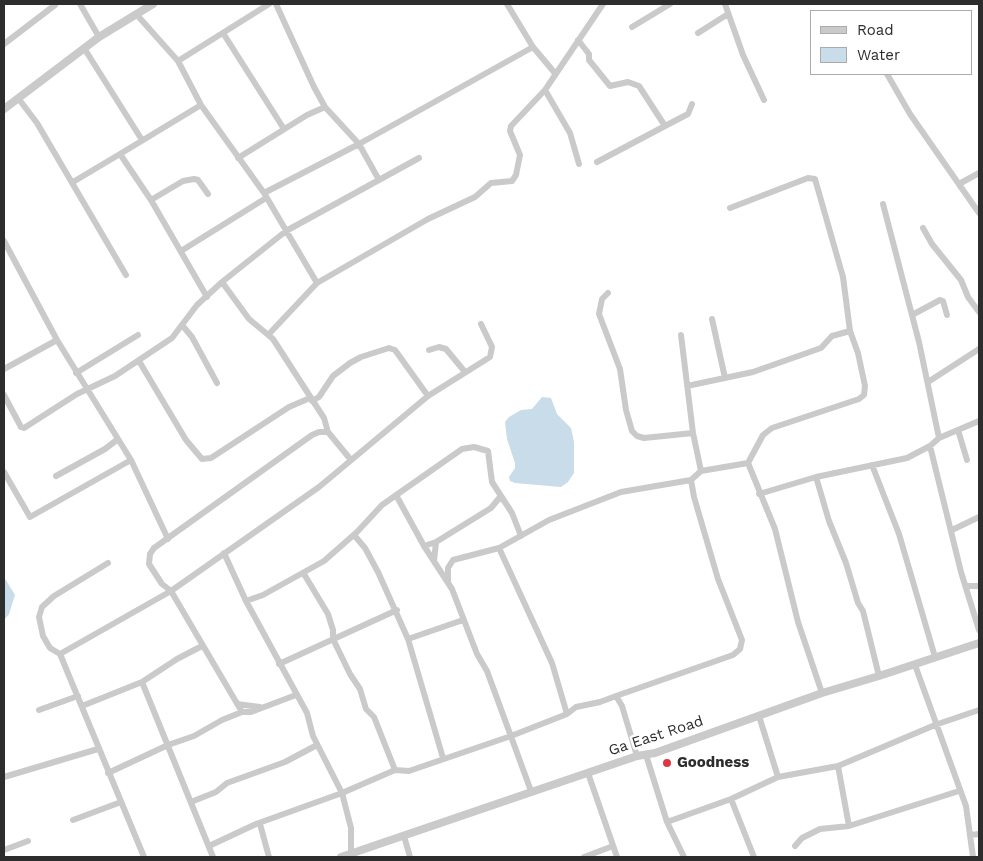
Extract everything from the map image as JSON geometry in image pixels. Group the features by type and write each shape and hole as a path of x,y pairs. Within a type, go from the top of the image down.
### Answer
{"street":[{"path":"80,4 99,37"},
{"path":"4,109 99,37 153,4"},
{"path":"178,61 269,4"},
{"path":"276,4 325,107 359,144 379,180"},
{"path":"507,4 533,47 554,72"},
{"path":"269,334 317,283 428,219 474,197 491,184 512,181 520,155 510,128 544,90 554,72 603,4"},
{"path":"632,27 670,4"},
{"path":"725,4 764,100"},
{"path":"4,44 55,5"},
{"path":"698,33 728,14"},
{"path":"137,15 178,61 201,106 265,195 306,261 317,283"},
{"path":"223,33 284,129"},
{"path":"578,40 589,54 589,60 610,86 628,82 639,86 665,126"},
{"path":"181,251 265,195 533,47"},
{"path":"84,48 142,140"},
{"path":"888,75 910,114 979,213"},
{"path":"544,90 570,132 579,164"},
{"path":"18,98 38,123 126,275"},
{"path":"597,162 688,114 692,104"},
{"path":"73,182 201,106"},
{"path":"238,158 284,129 325,107"},
{"path":"120,154 151,200 207,297"},
{"path":"4,395 24,428 77,394 86,391 139,361 172,338 222,282 286,231 419,158"},
{"path":"959,184 979,173"},
{"path":"730,208 808,178 815,179 843,277 850,331 858,353 865,386 864,395 859,399 772,428 763,435 748,463 759,494 775,529 803,641 822,693"},
{"path":"151,200 182,182 194,179 198,180 208,194"},
{"path":"883,204 912,315 939,438"},
{"path":"923,228 932,244 961,280 968,296 979,312"},
{"path":"4,241 56,340 86,391 131,460 168,539"},
{"path":"222,282 249,319 269,334 324,418 328,432 351,460"},
{"path":"608,293 602,299 600,314 620,369 626,410 632,431 637,436 644,438 693,433"},
{"path":"912,315 940,300 943,302 947,315"},
{"path":"712,319 726,378"},
{"path":"60,654 171,591 312,492 428,396 492,354 492,346 481,324"},
{"path":"182,325 192,337 218,384"},
{"path":"687,386 754,372 820,348 832,336 850,331"},
{"path":"76,372 138,335"},
{"path":"681,335 682,362 701,472"},
{"path":"4,369 56,340"},
{"path":"429,350 439,347 446,349 465,372"},
{"path":"139,361 186,440 202,458 211,458 289,407 319,397 333,376 350,363 361,357 389,348 395,350 428,396"},
{"path":"928,382 979,349"},
{"path":"759,494 816,477 907,458 930,446 939,438 979,421"},
{"path":"958,430 966,460"},
{"path":"242,712 171,591 158,578 148,560 154,548 312,435 319,432 328,432"},
{"path":"56,476 105,449 118,438"},
{"path":"930,446 979,630"},
{"path":"246,601 304,574 324,561 354,535 370,516 396,495 457,452 474,447 486,448 490,453 490,473 500,497 512,513 521,536"},
{"path":"4,472 7,485 30,517 131,460"},
{"path":"448,581 448,568 453,560 499,548 549,520 622,492 691,480 701,472 748,463"},
{"path":"872,465 899,534 935,658"},
{"path":"816,477 829,521 846,563 858,603 863,610 879,676"},
{"path":"209,846 249,826 260,824 394,770 409,771 511,736 567,714 576,707 600,702 732,655 740,649 742,640 718,579 694,497 691,480"},
{"path":"396,495 424,546 448,581 487,671 531,792"},
{"path":"424,546 436,542 491,508 500,497"},
{"path":"952,530 979,518"},
{"path":"354,535 365,548 397,610 408,639 443,758"},
{"path":"434,561 436,542"},
{"path":"499,548 552,663 567,714"},
{"path":"224,553 246,601 307,713 317,745 342,792 351,828 351,854"},
{"path":"108,563 54,596 42,608 39,617 43,636 50,648 60,654 142,857"},
{"path":"304,574 328,614 333,630 333,638 350,674 360,688 366,709 374,717 394,770"},
{"path":"966,586 979,586"},
{"path":"279,664 397,610"},
{"path":"408,639 464,620"},
{"name":"Ga East Road","path":"341,857 637,756 646,755 822,693 915,665 979,643"},
{"path":"82,706 142,682 177,659 202,646"},
{"path":"915,665 959,792 966,806 974,857"},
{"path":"142,682 213,857"},
{"path":"108,773 168,745 194,736 222,720 242,712 251,712 296,695"},
{"path":"39,710 78,696"},
{"path":"616,696 622,706 637,756"},
{"path":"237,704 260,707"},
{"path":"667,822 731,799 778,777 838,766 935,725 979,710"},
{"path":"759,716 778,777"},
{"path":"191,802 216,792 227,783 285,762 317,745"},
{"path":"4,777 98,749"},
{"path":"646,755 667,822 684,857"},
{"path":"838,766 849,826"},
{"path":"588,773 617,857"},
{"path":"795,846 802,838 820,829 849,826 959,792"},
{"path":"731,799 754,857"},
{"path":"73,820 121,802"},
{"path":"260,824 269,857"},
{"path":"970,835 979,834"},
{"path":"404,836 410,857"},
{"path":"4,850 28,841"},
{"path":"584,857 613,846"}],"water":[{"path":"542,397 551,398 557,414 571,428 574,442 574,473 568,482 561,487 515,483 510,481 509,477 515,468 515,463 507,439 505,422 509,417 521,410 532,409"},
{"path":"4,577 15,595 9,614 4,620"}],"place":[{"name":"Goodness","path":"667,763"}]}
